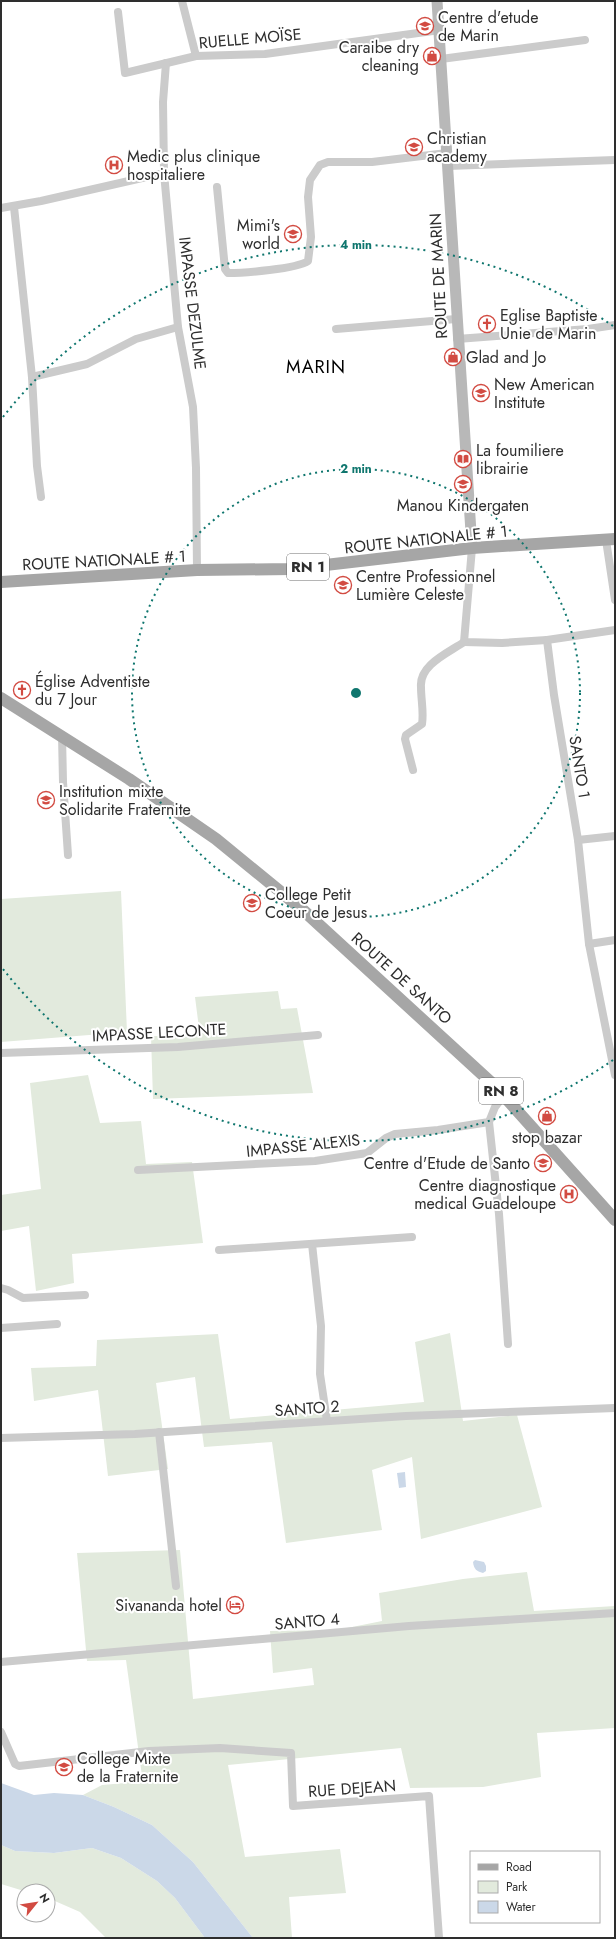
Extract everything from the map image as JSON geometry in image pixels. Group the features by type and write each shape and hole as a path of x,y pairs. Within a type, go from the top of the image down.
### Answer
{"main road":[{"name":"ROUTE DE MARIN","path":"437,1 442,59 457,339 472,548"},
{"name":"ROUTE NATIONALE # 1","path":"1,582 197,570 291,569 472,548 610,540"},
{"name":"ROUTE DE SANTO","path":"1,698 130,779 216,839 304,911 456,1049 504,1095 615,1220"}],"street":[{"path":"182,1 196,56"},
{"name":"RUELLE MOÏSE","path":"118,12 125,73 196,56 265,54 440,30"},
{"path":"442,59 585,40"},
{"name":"IMPASSE DEZULME","path":"166,63 163,102 164,173 178,327 193,407 196,468 197,570"},
{"path":"217,187 225,269 228,273 243,273 293,266 308,262 311,237 309,228 308,191 310,180 320,165 328,162 372,162 447,153"},
{"path":"448,166 615,160"},
{"path":"1,208 14,207 164,173"},
{"path":"14,207 32,377 41,497"},
{"path":"336,329 456,319"},
{"path":"457,339 588,329 615,325"},
{"path":"32,377 87,364 136,339 178,327"},
{"path":"610,540 615,600"},
{"path":"464,642 472,548"},
{"path":"412,770 405,739 406,735 422,724 421,680 424,672 431,665 464,642 502,643 547,640 615,630"},
{"name":"SANTO 1","path":"547,640 554,695 578,840 589,944 615,1075"},
{"path":"62,736 63,782 68,855"},
{"path":"578,840 615,836"},
{"path":"589,944 615,940"},
{"name":"IMPASSE LECONTE","path":"1,1053 178,1047 318,1035"},
{"path":"504,1095 495,1107 489,1122 500,1230 508,1344"},
{"name":"IMPASSE ALEXIS","path":"138,1170 315,1162 368,1154 386,1138 395,1134 438,1130 489,1122"},
{"path":"219,1250 412,1237"},
{"path":"312,1244 321,1326 320,1374 327,1421"},
{"path":"1,1288 23,1298 85,1295"},
{"path":"1,1328 57,1324"},
{"name":"SANTO 2","path":"1,1438 159,1432 406,1416 615,1408"},
{"path":"159,1432 176,1586"},
{"name":"SANTO 4","path":"1,1662 409,1626 615,1613"},
{"name":"RUE DEJEAN","path":"1,1732 15,1764 19,1766 149,1752 220,1748 291,1753 293,1806 429,1796 439,1938"}],"green space":[{"path":"121,891 127,1032 1,1042 1,899"},
{"path":"278,991 281,1009 297,1008 313,1093 153,1099 151,1036 200,1036 195,997"},
{"path":"88,1075 100,1123 141,1121 146,1164 192,1162 203,1243 72,1254 74,1283 36,1291 29,1226 1,1231 1,1195 41,1189 30,1083"},
{"path":"450,1333 463,1421 517,1415 542,1507 421,1539 412,1457 372,1470 382,1530 286,1543 272,1442 204,1447 195,1377 156,1383 168,1469 108,1476 98,1390 34,1401 31,1368 96,1366 97,1340 218,1334 230,1419 424,1402 415,1342"},
{"path":"180,1550 193,1699 314,1685 312,1668 273,1673 270,1631 337,1630 382,1621 379,1593 463,1579 527,1572 534,1611 615,1606 615,1728 537,1733 541,1777 483,1787 410,1788 401,1748 228,1765 245,1857 340,1849 346,1893 289,1897 292,1938 253,1938 193,1862 152,1825 114,1807 83,1795 102,1785 125,1783 142,1776 126,1660 87,1661 77,1553"},
{"path":"1,1845 15,1851 54,1853 92,1848 121,1858 157,1881 175,1898 205,1938 106,1938 80,1912 56,1902 56,1883 16,1883 16,1889 1,1884"}],"water":[{"path":"405,1472 406,1487 399,1488 397,1473"},
{"path":"475,1560 484,1562 486,1571 483,1573 476,1569 473,1562"},
{"path":"1,1783 34,1795 54,1793 83,1795 114,1807 152,1825 193,1862 253,1938 205,1938 175,1898 157,1881 121,1858 92,1848 54,1853 15,1851 1,1845"}],"place":[{"name":"Centre d'etude de Marin","path":"425,26"},
{"name":"Caraibe dry cleaning","path":"432,56"},
{"name":"Christian academy","path":"414,147"},
{"name":"Medic plus clinique hospitaliere","path":"114,165"},
{"name":"Mimi's world","path":"293,234"},
{"name":"Eglise Baptiste Unie de Marin","path":"487,324"},
{"name":"Glad and Jo","path":"453,357"},
{"name":"New American Institute","path":"481,393"},
{"name":"La foumiliere librairie","path":"463,459"},
{"name":"Manou Kindergaten","path":"463,484"},
{"name":"Centre Professionnel Lumière Celeste","path":"343,585"},
{"name":"Église Adventiste du 7 Jour","path":"22,690"},
{"name":"Institution mixte Solidarite Fraternite","path":"46,800"},
{"name":"College Petit Coeur de Jesus","path":"252,903"},
{"name":"stop bazar","path":"547,1116"},
{"name":"Centre d'Etude de Santo","path":"543,1163"},
{"name":"Centre diagnostique medical Guadeloupe","path":"569,1194"},
{"name":"Sivananda hotel","path":"235,1605"},
{"name":"College Mixte de la Fraternite","path":"64,1767"}],"district":[{"name":"MARIN","path":"316,367"}]}
